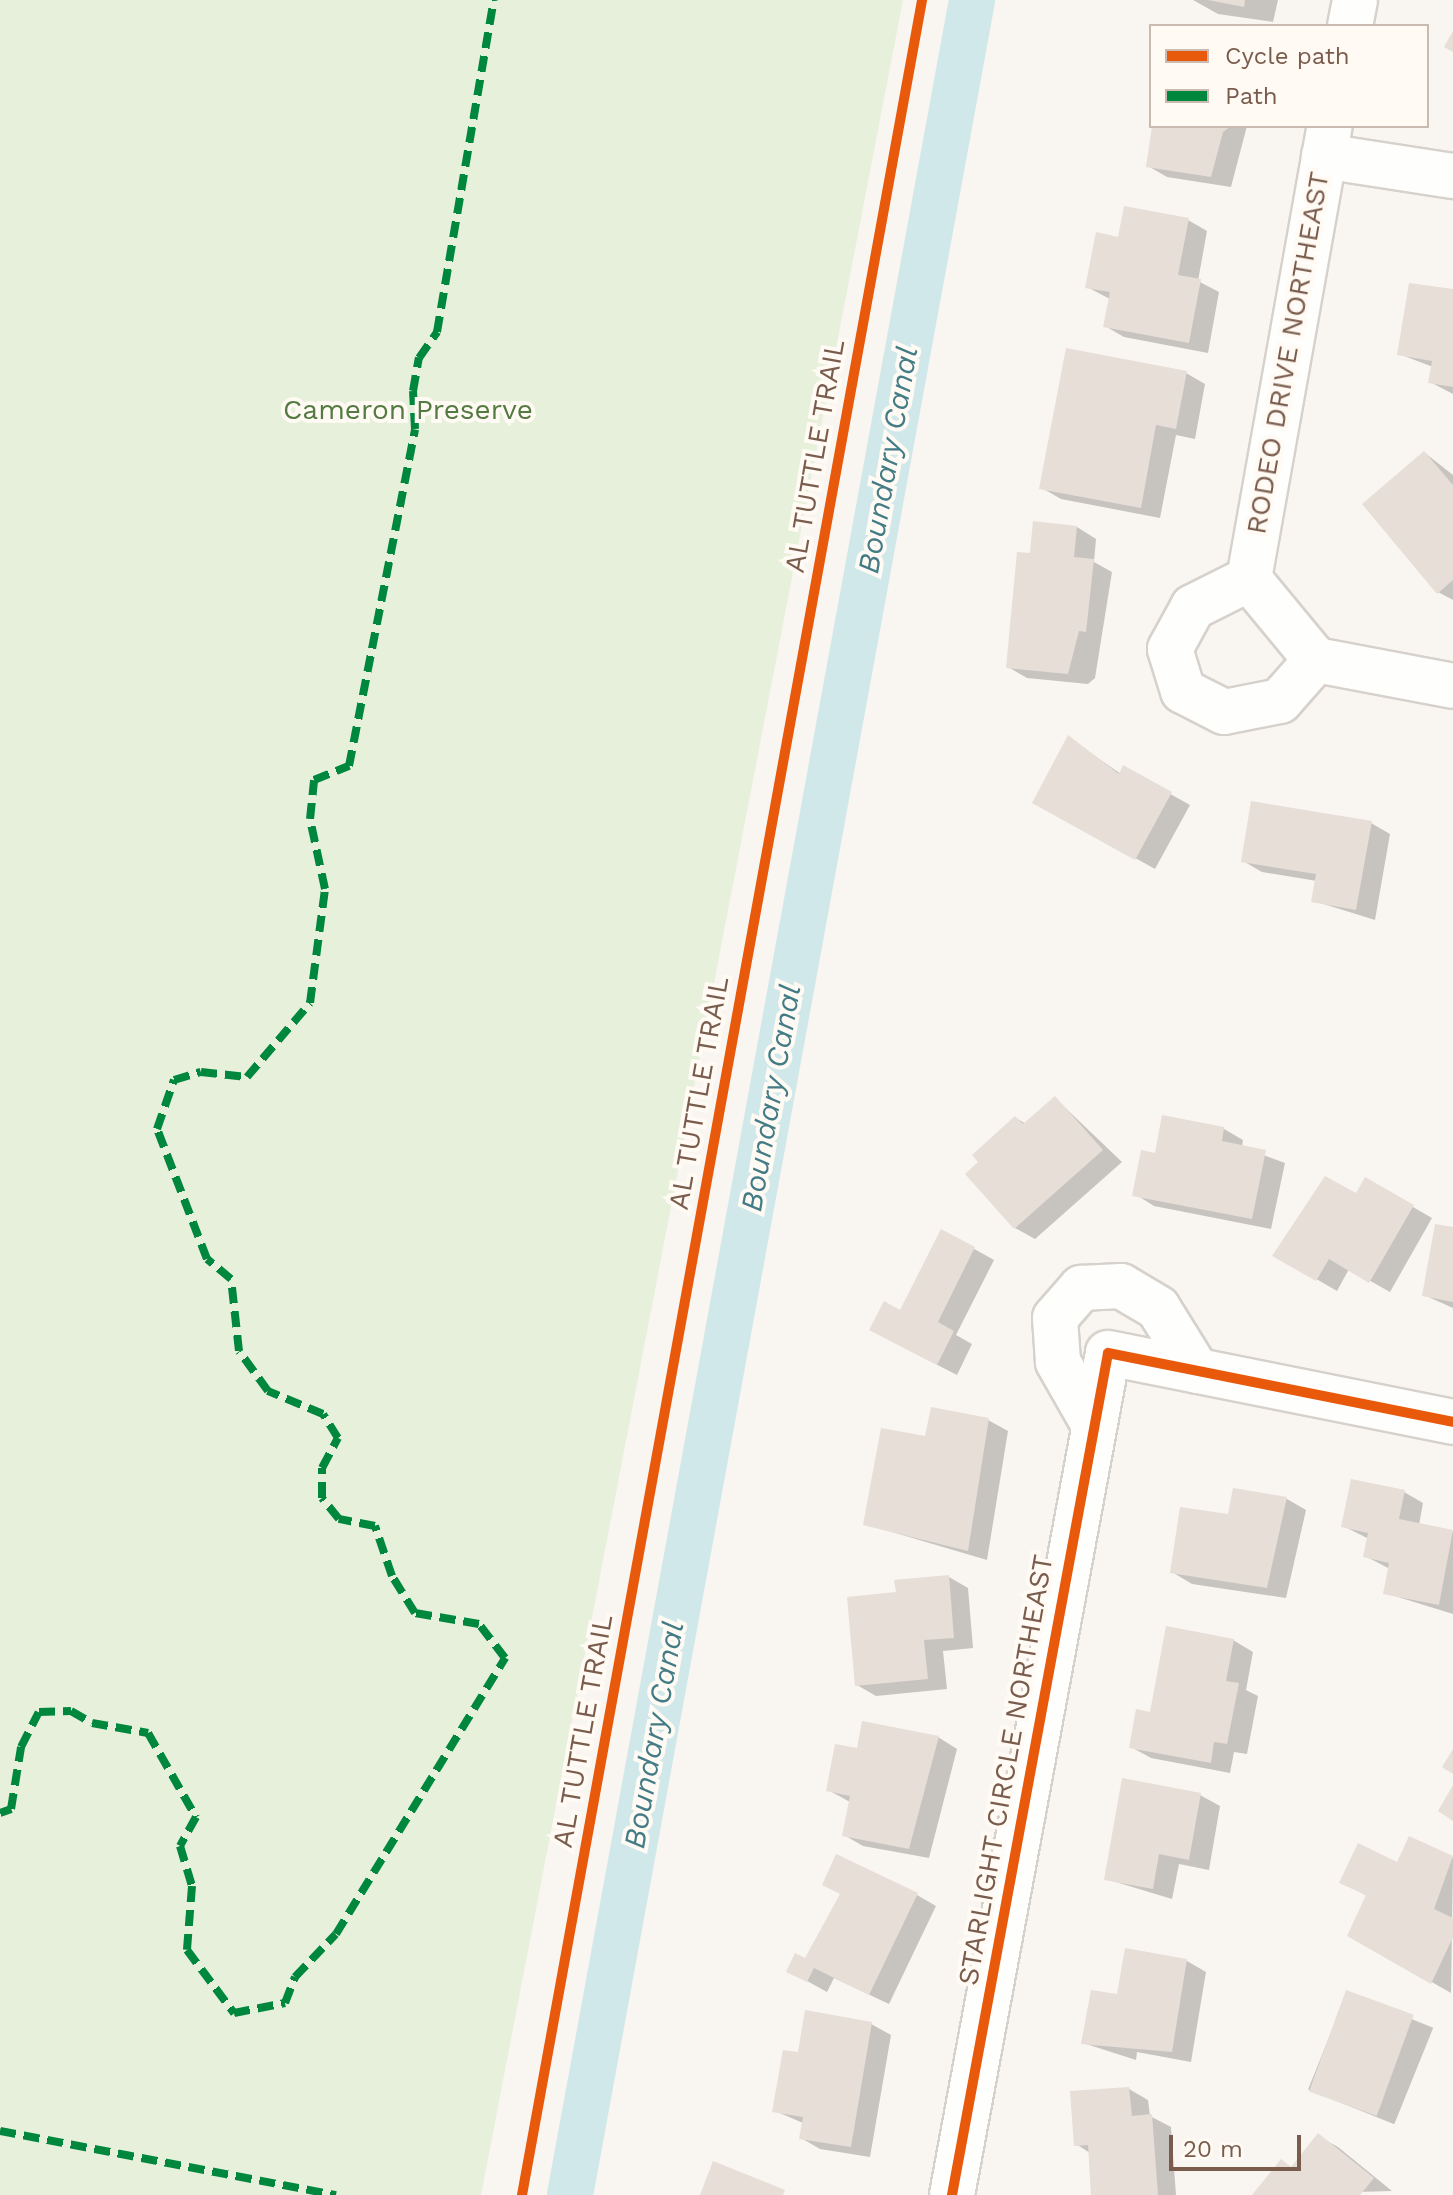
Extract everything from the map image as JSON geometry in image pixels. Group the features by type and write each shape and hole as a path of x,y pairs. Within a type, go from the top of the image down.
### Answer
{"street":[{"path":"1350,24 1355,0"},
{"path":"1327,141 1453,176"},
{"name":"RODEO DRIVE NORTHEAST","path":"1249,579 1327,141"},
{"path":"1316,660 1280,701 1224,712 1183,691 1170,649 1193,607 1249,579 1316,660 1453,686"},
{"path":"1094,1425 1058,1362 1055,1318 1081,1288 1121,1286 1158,1308 1197,1371 1453,1422"},
{"name":"STARLIGHT CIRCLE NORTHEAST","path":"952,2195 1108,1353 1197,1371"}],"green space":[{"name":"Cameron Preserve","path":"0,0 903,0 481,2195 0,2195"}],"building":[{"path":"1208,0 1245,0 1244,7"},
{"path":"1453,31 1453,52 1444,47"},
{"path":"1152,128 1228,128 1223,132 1211,177 1146,167"},
{"path":"1124,206 1189,218 1178,275 1201,279 1189,343 1103,327 1110,292 1085,288 1096,232 1118,237"},
{"path":"1409,283 1453,289 1453,387 1428,383 1432,361 1397,355"},
{"path":"1066,348 1187,371 1176,429 1156,425 1141,508 1039,489"},
{"path":"1424,451 1453,485 1453,580 1437,594 1362,504"},
{"path":"1033,521 1077,526 1074,557 1094,559 1086,632 1079,631 1068,674 1006,668 1017,552 1030,553"},
{"path":"1068,735 1119,774 1123,765 1172,792 1135,860 1032,803"},
{"path":"1251,801 1372,821 1356,910 1311,902 1316,874 1241,862"},
{"path":"1055,1096 1103,1150 1014,1229 965,1174 978,1162 972,1155 1015,1116 1023,1124"},
{"path":"1162,1115 1224,1127 1222,1141 1266,1150 1252,1219 1132,1196 1141,1150 1155,1153"},
{"path":"1325,1176 1356,1193 1365,1177 1414,1205 1369,1283 1329,1259 1316,1281 1272,1256"},
{"path":"1435,1224 1453,1227 1453,1302 1422,1296"},
{"path":"941,1229 975,1247 938,1322 954,1331 937,1365 869,1330 884,1301 900,1310"},
{"path":"931,1407 989,1418 968,1551 863,1525 881,1428 925,1436"},
{"path":"1351,1479 1405,1490 1399,1519 1453,1530 1439,1605 1383,1594 1389,1563 1363,1557 1368,1533 1341,1527"},
{"path":"1233,1488 1287,1497 1267,1588 1170,1573 1180,1507 1228,1514"},
{"path":"949,1575 954,1638 924,1640 928,1679 855,1686 847,1597 896,1592 894,1580"},
{"path":"1166,1626 1234,1639 1226,1681 1239,1683 1227,1744 1214,1742 1211,1763 1129,1748 1136,1709 1150,1712"},
{"path":"862,1721 939,1736 909,1849 842,1836 850,1796 826,1791 835,1744 857,1748"},
{"path":"1453,1749 1453,1774 1442,1767"},
{"path":"1122,1778 1201,1793 1189,1860 1159,1854 1153,1889 1104,1880"},
{"path":"1453,1785 1453,1821 1438,1811"},
{"path":"1409,1836 1453,1856 1434,1909 1453,1918 1453,1937 1431,1984 1347,1936 1366,1895 1339,1883 1358,1843 1397,1862"},
{"path":"836,1854 918,1893 869,1995 814,1968 807,1982 786,1972 795,1953 805,1958 840,1894 822,1885"},
{"path":"1125,1948 1187,1959 1172,2052 1081,2044 1091,1990 1117,1994"},
{"path":"1346,1990 1414,2015 1377,2116 1309,2091"},
{"path":"805,2010 872,2022 851,2147 799,2139 803,2117 772,2112 783,2050 798,2052"},
{"path":"1129,2087 1132,2116 1152,2114 1158,2195 1091,2195 1088,2145 1074,2146 1070,2091"},
{"path":"1318,2133 1374,2178 1360,2195 1252,2195 1281,2159 1291,2167"},
{"path":"713,2161 785,2190 783,2195 700,2195"}],"waterway":[{"name":"Boundary Canal","path":"570,2195 972,0"}],"marked path":[{"path":"0,1813 11,1809 21,1747 39,1712 71,1711 92,1723 148,1733 196,1817 180,1846 192,1886 187,1950 234,2013 285,2003 295,1977 336,1934 505,1658 479,1624 415,1613 392,1576 375,1526 339,1519 322,1498 322,1468 338,1438 323,1414 268,1391 239,1351 231,1279 207,1259 157,1129 174,1080 201,1072 247,1077 310,1003 325,889 310,819 314,780 349,766 415,429 413,391 419,358 437,332 494,0"},
{"path":"0,2131 336,2195"}],"cycle path":[{"name":"AL TUTTLE TRAIL","path":"522,2195 922,0"},
{"path":"952,2195 1108,1353 1453,1422"}]}
